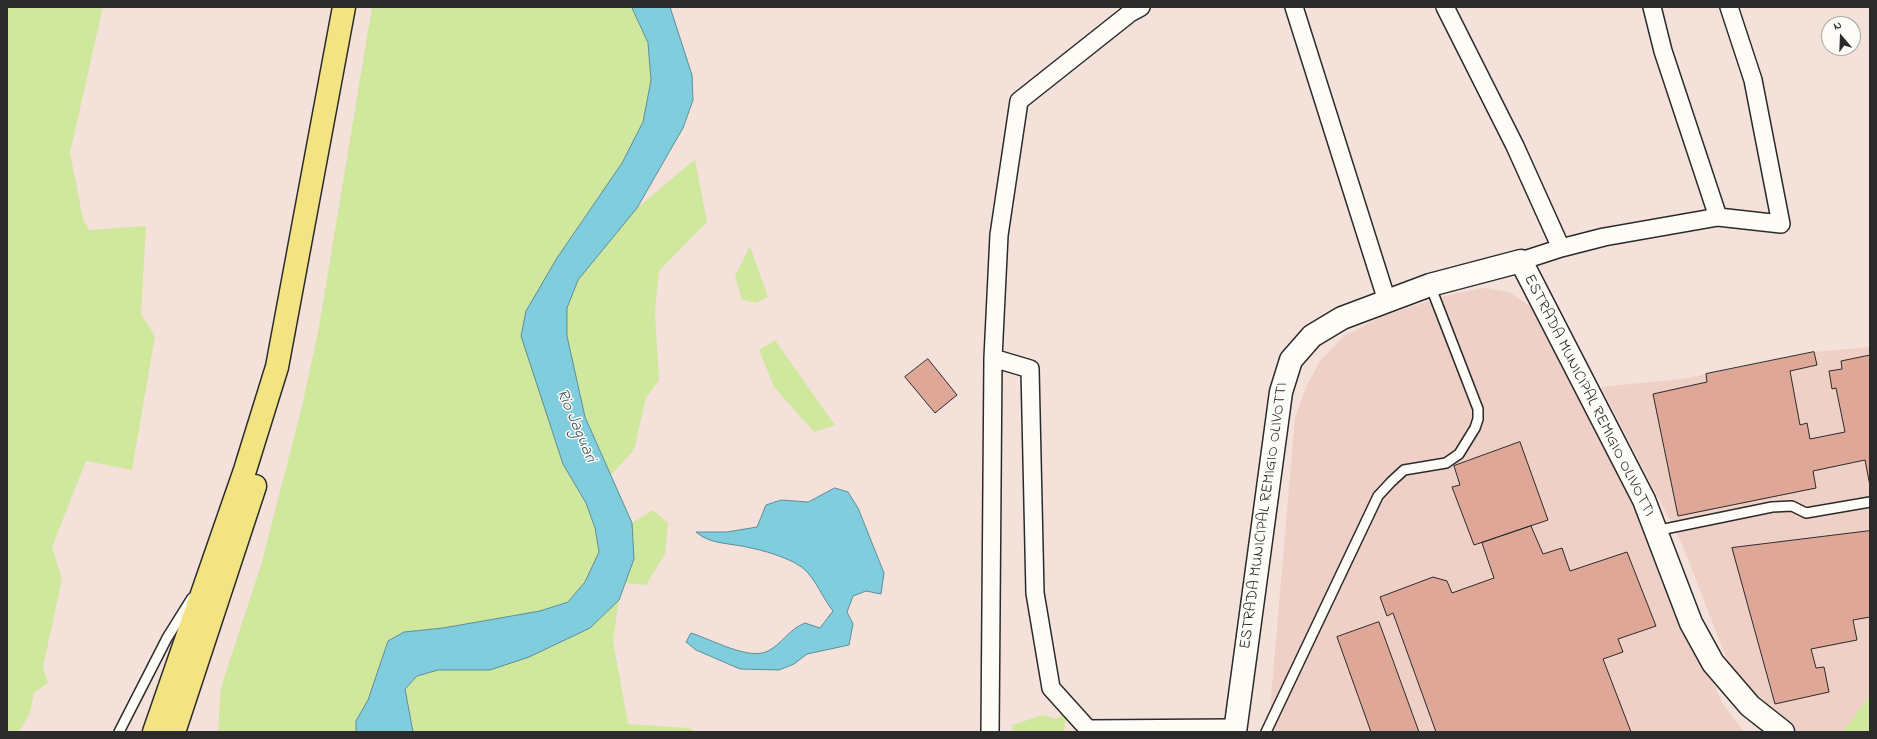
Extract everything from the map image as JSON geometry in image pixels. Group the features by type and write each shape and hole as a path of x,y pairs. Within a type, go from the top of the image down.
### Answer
{"main road":[{"path":"154,732 247,462 277,367 344,7"},
{"path":"174,732 280,406 313,250 356,7"}],"street":[{"path":"990,732 993,358 999,235 1019,101 1130,13 1141,7"},
{"path":"1294,7 1387,301"},
{"path":"1445,7 1515,146 1561,248"},
{"path":"1652,7 1663,51 1718,217"},
{"path":"1521,261 1561,248 1604,237 1718,217 1781,224 1753,80 1729,7"},
{"name":"ESTRADA MUNICIPAL REMIGIO OLIVOTTI","path":"1235,730 1281,392 1291,360 1312,336 1336,321 1430,285 1521,261 1644,500 1691,623 1713,663 1750,706 1783,732"},
{"path":"993,358 1030,369 1035,593 1051,688 1088,729 1235,730"}],"lane":[{"path":"1266,732 1378,496 1404,470 1446,463 1459,454 1475,428 1478,419 1478,409 1430,285"},
{"path":"1655,531 1772,507 1792,506 1806,513 1870,502"},
{"path":"119,732 167,638 211,566"}],"shaded area":[{"path":"1483,288 1509,292 1530,306 1640,510 1722,703 1744,732 1268,732 1295,418 1306,387 1320,361 1344,336 1380,317 1448,295"},
{"path":"1870,347 1870,695 1843,732 1793,732 1745,694 1727,660 1682,544 1601,387 1682,379 1814,352"}],"green space":[{"path":"7,7 103,7 70,153 83,219 89,230 146,226 141,314 155,336 132,470 86,461 52,547 62,579 43,667 48,683 34,693 30,713 19,732 7,732"},
{"path":"372,7 632,7 648,43 651,80 643,122 622,163 557,258 543,402 563,464 586,503 595,528 599,552 585,582 568,602 540,611 443,628 404,632 388,641 368,700 356,721 356,732 218,732 221,687 261,565 301,410 318,332"},
{"path":"695,159 707,222 659,271 655,311 659,380 646,398 634,450 611,475 585,417 567,336 567,308 578,280 637,208"},
{"path":"750,246 768,297 756,303 742,300 735,276"},
{"path":"775,340 835,425 814,432 774,387 759,350"},
{"path":"653,510 668,523 665,554 646,585 625,583 634,559 632,523"},
{"path":"619,600 613,640 628,724 689,728 696,732 413,732 405,689 417,676 438,670 490,670 590,628"},
{"path":"1870,695 1870,732 1843,732"},
{"path":"1067,712 1064,732 1012,732 1012,725 1043,715 1056,719"}],"water":[{"name":"Rio Jaguari","path":"632,7 670,7 692,75 693,100 683,128 637,208 578,280 567,308 567,336 585,417 632,523 634,559 619,600 590,628 529,657 490,670 438,670 417,676 405,689 413,732 356,732 356,721 368,700 388,641 404,632 443,628 540,611 568,602 585,582 599,552 595,528 586,503 563,464 521,336 526,311 557,258 622,163 643,122 651,80 648,43"},
{"path":"835,488 848,492 858,508 884,573 881,594 866,591 853,596 847,612 853,624 849,645 807,654 794,664 779,670 740,669 696,650 686,642 691,633 730,648 751,653 760,653 773,648 794,629 805,623 820,628 833,611 812,578 802,567 790,560 773,554 744,546 722,543 708,539 696,532 727,532 757,527 766,505 781,500 808,502"}],"building":[{"path":"1814,352 1817,365 1790,371 1800,425 1807,423 1810,439 1845,432 1836,388 1832,389 1829,371 1842,369 1841,361 1870,355 1870,486 1865,460 1813,471 1816,488 1678,516 1653,394 1707,382 1706,374"},
{"path":"928,359 957,395 935,413 905,377"},
{"path":"1520,442 1548,520 1474,545 1452,487 1460,485 1454,466"},
{"path":"1531,526 1543,554 1562,548 1570,571 1627,552 1656,626 1618,639 1623,652 1603,659 1631,732 1436,732 1393,613 1387,616 1380,597 1433,577 1447,581 1452,593 1494,578 1482,543"},
{"path":"1870,531 1870,617 1853,620 1857,640 1811,649 1816,668 1824,667 1829,692 1775,704 1732,548"},
{"path":"1379,622 1419,732 1371,732 1337,637"}]}
